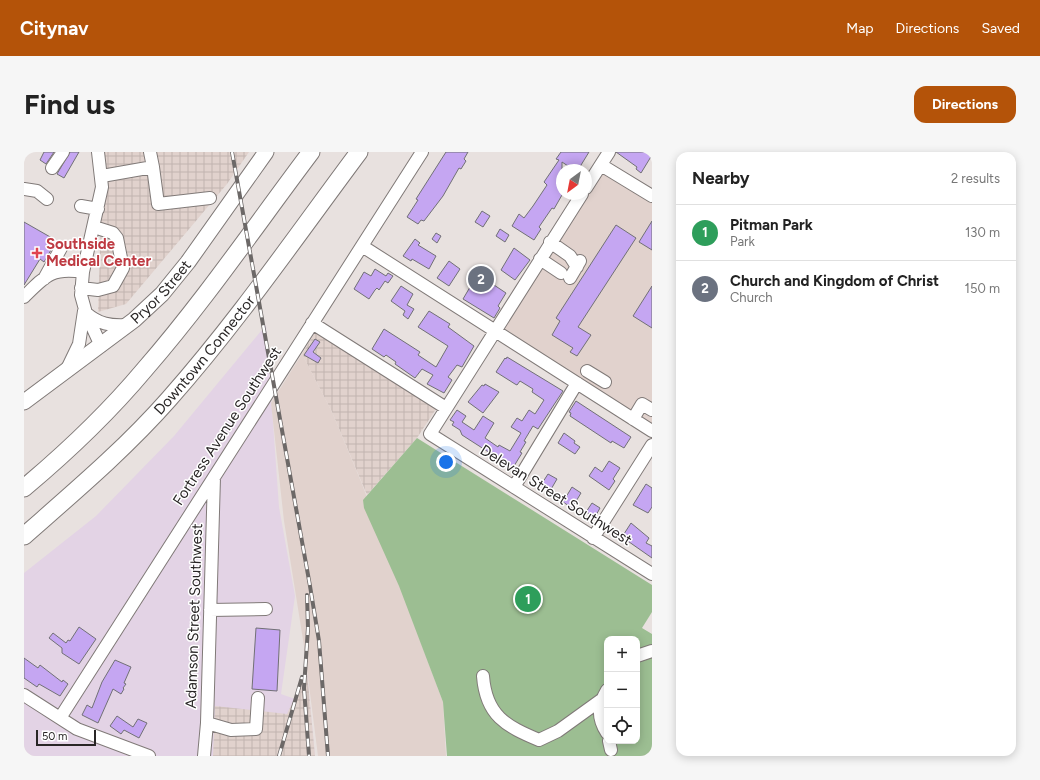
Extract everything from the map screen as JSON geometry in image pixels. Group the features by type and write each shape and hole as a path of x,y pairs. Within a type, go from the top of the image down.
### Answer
{"highway":[{"path":"279,195 304,152"},
{"path":"24,488 90,428 145,370 194,309 311,152"},
{"name":"Downtown Connector","path":"24,536 105,464 169,399 218,339 359,152"}],"main road":[{"name":"Pryor Street","path":"24,402 101,346 148,308 174,279 266,152"}],"street":[{"path":"52,168 63,152"},
{"path":"98,152 102,176 102,187 83,272 81,288 85,310 101,346"},
{"path":"150,152 158,204 210,198"},
{"name":"Fortress Avenue Southwest","path":"60,718 422,152"},
{"path":"592,178 609,152"},
{"path":"601,164 652,196"},
{"path":"102,176 152,168"},
{"path":"24,189 37,191 47,199"},
{"path":"312,323 446,408 578,200"},
{"path":"82,206 98,209"},
{"path":"81,288 98,290 113,286 123,268 117,238 113,233 94,227"},
{"path":"540,260 566,275 578,264 570,256 550,242"},
{"path":"362,246 652,431"},
{"path":"44,279 61,248"},
{"path":"24,297 50,274 65,269 83,272"},
{"path":"85,310 102,324 113,326 127,325"},
{"path":"66,372 79,344 85,310"},
{"path":"587,371 605,383 597,395"},
{"path":"514,487 577,383"},
{"path":"633,419 644,405"},
{"name":"Delevan Street Southwest","path":"446,408 430,434 652,574"},
{"path":"593,538 652,445"},
{"name":"Adamson Street Southwest","path":"204,756 207,724 214,476"},
{"path":"210,610 266,609"},
{"path":"640,655 652,651"},
{"path":"483,676 492,710 512,729 539,740 558,731 604,695"},
{"path":"24,695 78,729 149,756"},
{"path":"604,695 599,713 604,728"},
{"path":"207,724 231,730 256,730 258,698"}],"shaded area":[{"path":"98,152 249,152 227,184 126,304 98,312 102,187"},
{"path":"600,169 652,201 652,429 498,324 580,200 592,200 592,181"},
{"path":"266,325 279,507 295,596 281,694 295,699 307,672 315,756 24,756 24,573 96,516 174,436"},
{"path":"316,331 436,409 417,438 367,495 332,412 302,354"},
{"path":"302,354 332,412 362,484 443,702 446,756 318,756 304,646 284,521 271,403"},
{"path":"307,672 315,756 213,756 215,706 287,714"}],"green space":[{"path":"417,438 652,585 652,612 642,628 652,634 652,756 447,756 443,702 399,586 364,508 363,500"}],"building":[{"path":"44,152 54,152 46,164 40,160"},
{"path":"70,152 79,152 64,178 57,174"},
{"path":"446,152 468,152 464,159 466,161 461,169 459,168 443,196 424,221 421,220 418,224 407,217 418,200 416,199"},
{"path":"561,152 589,152 582,164 565,164 562,162 562,164 556,164 559,160 556,159"},
{"path":"616,152 647,152 652,155 641,173 636,169 637,167"},
{"path":"556,164 556,200 559,200 554,209 552,208 539,227 541,229 534,240 512,226 519,214 524,218 533,206 547,185 544,182"},
{"path":"482,211 490,216 483,227 475,222"},
{"path":"652,221 652,250 639,242"},
{"name":"Southside Medical Center","path":"24,222 52,238 53,241 51,250 44,262 40,259 24,285"},
{"path":"616,225 636,238 578,327 591,335 577,356 570,352 573,348 552,335 560,321 556,318"},
{"path":"500,229 509,235 505,242 496,236"},
{"path":"436,233 441,236 437,243 432,239"},
{"path":"415,239 420,243 418,245 436,256 429,269 412,259 411,261 403,256"},
{"path":"514,248 530,260 515,280 501,270"},
{"path":"449,261 460,269 449,286 437,278"},
{"path":"375,269 386,276 388,273 393,276 388,283 385,281 379,290 377,288 369,299 354,289 364,272 371,276"},
{"path":"473,282 487,289 491,283 506,293 498,306 500,308 494,318 463,299"},
{"path":"401,286 413,294 407,305 414,309 408,319 403,315 405,311 391,301"},
{"path":"652,286 652,328 633,316"},
{"path":"429,311 450,324 448,327 474,346 462,367 457,365 448,377 452,380 444,393 427,384 433,375 422,369 415,378 395,364 396,362 386,355 384,357 372,349 384,329 420,352 418,355 436,367 448,346 418,327"},
{"path":"315,339 320,342 313,352 321,358 318,363 304,355"},
{"path":"507,357 563,391 538,429 533,426 524,441 526,442 520,452 522,453 511,471 502,465 504,462 462,435 460,430 452,425 454,422 450,420 457,410 466,416 462,422 474,430 483,416 494,423 485,438 498,447 499,445 510,451 521,433 511,427 517,418 522,421 529,410 535,414 544,400 532,392 533,389 520,381 517,385 496,372"},
{"path":"485,384 499,392 483,413 468,402 482,385 484,386"},
{"path":"576,401 631,437 624,448 612,441 611,443 570,416 571,413 569,412"},
{"path":"564,433 575,441 574,443 580,447 575,454 558,443"},
{"path":"609,461 620,468 613,479 615,481 609,490 589,476 595,467 602,472"},
{"path":"548,474 557,479 550,491 541,485"},
{"path":"646,484 652,488 652,507 648,513 633,505"},
{"path":"572,487 581,493 572,508 563,502"},
{"path":"592,503 600,508 595,517 586,512"},
{"path":"631,523 649,538 646,543 652,546 652,558 622,537"},
{"path":"79,627 96,639 79,664 62,653 62,648 49,638 53,633 66,643 68,640 70,641"},
{"path":"256,628 280,630 277,691 252,689"},
{"path":"24,658 38,668 40,665 62,682 63,680 68,684 60,696 39,684 37,687 24,678"},
{"path":"115,660 131,667 124,683 126,684 123,688 124,689 121,694 113,689 98,723 82,715 87,705 92,708 102,682"},
{"path":"117,716 133,727 138,719 147,723 139,738 124,730 121,734 110,726"}],"railway":[{"path":"232,152 319,641 328,756"},
{"path":"307,595 308,628 304,688 309,756"},
{"path":"279,756 302,677"}],"place":[{"name":"Southside Medical Center","path":"37,253"},
{"name":"Church and Kingdom of Christ","path":"481,279"},
{"name":"Pitman Park","path":"528,599"}]}
